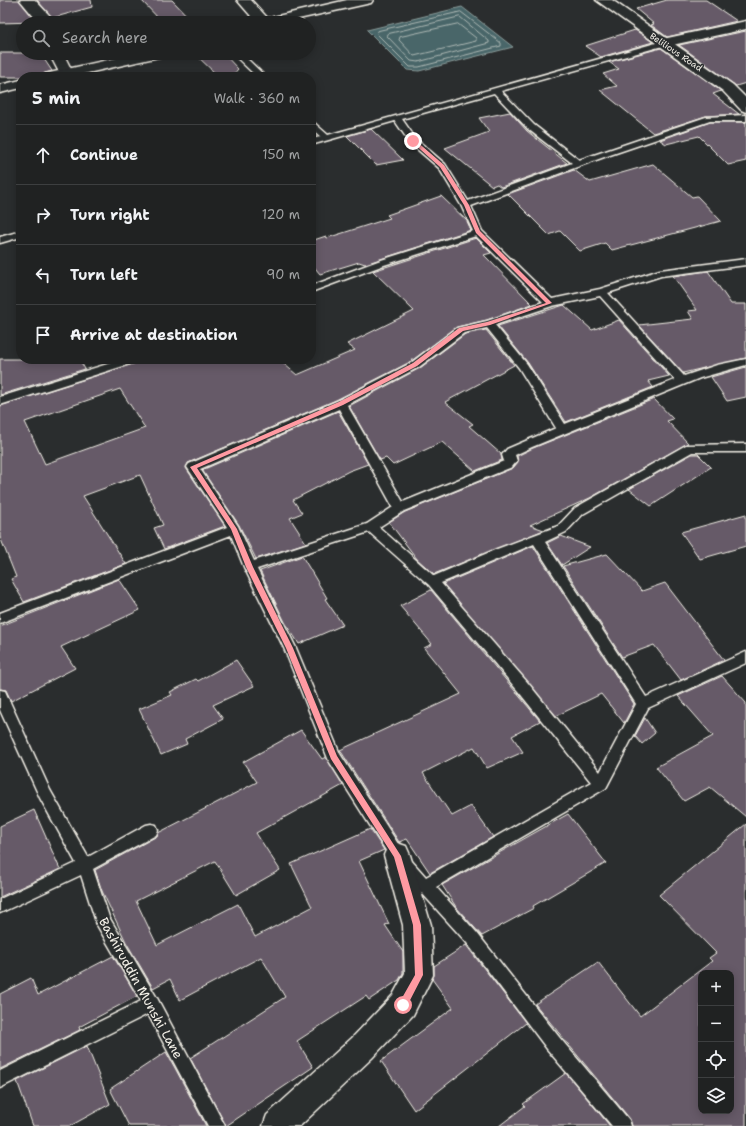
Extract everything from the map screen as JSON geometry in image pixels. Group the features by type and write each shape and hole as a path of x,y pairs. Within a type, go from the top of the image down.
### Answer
{"street":[{"path":"28,0 42,16"},
{"path":"244,0 259,16"},
{"path":"290,16 366,0"},
{"name":"Belilious Road","path":"604,0 728,88 746,107"},
{"path":"663,43 746,25"},
{"path":"62,60 73,72"},
{"path":"83,72 130,60"},
{"path":"0,89 16,85"},
{"path":"278,1126 362,1048 403,1005 419,975 417,925 398,856"}],"lane":[{"path":"316,140 663,43"},
{"path":"244,60 257,72"},
{"path":"495,90 531,127 579,164"},
{"path":"396,117 413,141 442,166 466,205 478,232 550,303"},
{"path":"466,205 709,119 746,118"},
{"path":"316,128 326,137"},
{"path":"316,287 381,263 478,232"},
{"path":"0,240 16,235"},
{"path":"623,1126 553,1043 472,938 398,856 334,757 290,648 250,567 234,529 193,467 341,404 415,365 461,330 488,324 550,303 602,292 660,273 746,262"},
{"path":"602,292 682,381"},
{"path":"488,324 523,366 562,429"},
{"path":"250,567 371,527 400,508 508,464 510,461 508,455 511,452 562,429 682,381 731,364 746,362"},
{"path":"0,400 119,364"},
{"path":"341,404 400,508"},
{"path":"643,704 538,540 562,529 579,511 690,448 746,448"},
{"path":"371,527 433,582 523,687 601,784"},
{"path":"0,618 234,529"},
{"path":"433,582 501,552 562,529"},
{"path":"424,886 601,784 643,704 746,657"},
{"name":"Bashiruddin Munshi Lane","path":"0,695 45,794 85,866 102,920 151,1004 217,1126"},
{"path":"0,906 85,866 151,830"},
{"path":"0,1080 151,1004"}],"water":[{"path":"462,7 513,47 419,71 407,70 367,30"}],"building":[{"path":"0,0 19,0 32,16 16,16 16,23 0,23"},
{"path":"37,0 91,0 92,7 59,16 50,16"},
{"path":"141,0 172,0 187,16 156,16"},
{"path":"667,0 706,0 737,21 667,37 651,25 654,24 636,9"},
{"path":"635,30 653,42 601,57 585,46"},
{"path":"746,31 746,83 736,86 679,45"},
{"path":"661,48 721,91 713,94 739,114 706,116 653,133 600,90 617,86 603,74 619,69 609,62"},
{"path":"0,53 16,53 16,60 45,60 52,71 16,72 16,77 0,77"},
{"path":"201,60 230,60 238,69 235,72 214,72"},
{"path":"510,112 527,131 567,163 501,187 497,184 492,186 445,148 489,132 479,118"},
{"path":"710,122 746,122 746,161 728,165 699,136 666,144 660,140"},
{"path":"371,129 403,160 376,165 347,136"},
{"path":"653,164 692,197 697,196 721,221 612,250 605,243 580,251 560,231 549,235 508,194 574,170 590,182"},
{"path":"441,196 467,221 471,230 365,264 359,262 320,274 316,269 316,239 326,236 327,238 390,218 387,215"},
{"path":"476,238 491,253 484,255 532,304 487,320 457,327 410,362 336,400 188,463 186,468 225,526 164,549 154,528 163,525 140,475 83,496 126,564 24,602 11,579 16,577 0,537 0,406 133,364 284,364 297,375 355,350 347,344 414,311 373,271","holes":["120,389 145,428 45,464 25,422"]},
{"path":"708,271 731,304 746,304 746,358 683,373 639,325 693,319 688,311 697,310 673,276"},
{"path":"564,305 592,330 619,320 669,376 648,381 653,387 566,422 528,363 498,326"},
{"path":"486,330 514,365 445,402 473,424 469,426 501,454 502,460 475,471 442,442 393,465 386,458 380,460 349,406 420,368 465,334"},
{"path":"0,359 16,359 16,364 82,364 85,369 0,395"},
{"path":"746,367 746,397 727,401 711,377"},
{"path":"654,399 673,419 667,421 688,443 590,498 530,525 544,530 434,574 417,559 389,522 405,512 513,468 518,462 517,456 533,448"},
{"path":"338,411 368,464 349,471 293,500 302,513 290,518 306,543 256,559 239,525 202,470"},
{"path":"692,454 698,454 711,467 651,506 629,489"},
{"path":"746,514 746,546 700,559 681,532"},
{"path":"561,536 590,547 562,565 547,543"},
{"path":"533,546 634,704 624,723 601,694 556,716 443,584"},
{"path":"607,554 642,591 665,583 724,660 681,680 654,645 622,657 563,566"},
{"path":"302,556 327,598 325,599 343,625 299,644 285,622 260,571"},
{"path":"119,579 140,610 61,647 75,668 11,701 6,690 0,689 0,626"},
{"path":"431,590 540,721 512,736 523,752 487,768 474,747 423,773 452,816 471,806 493,837 430,873 407,839 399,842 340,750 461,694 424,648 432,644 400,606"},
{"path":"236,660 254,686 213,705 223,719 185,739 187,744 161,755 139,709 172,695 170,692 196,679 198,681"},
{"path":"722,676 746,703 746,817 710,787 684,801 656,767 713,736 678,696"},
{"path":"645,718 655,733 642,744 635,736"},
{"path":"301,730 322,759 326,757 343,785 256,833 280,870 236,895 215,861 136,901 157,945 238,904 255,937 312,907 291,864 370,829 384,850 359,861 389,924 385,925 403,952 403,973 399,980 369,1000 366,996 297,1041 313,1067 226,1126 190,1058 285,997 261,957 180,1000 170,979 153,988 126,942 102,891 95,870 157,836 158,833 257,782 243,762"},
{"path":"34,810 60,869 0,897 0,826"},
{"path":"568,814 606,863 533,906 534,908 482,936 456,907 442,885"},
{"path":"746,824 746,1126 632,1126 630,1119 535,1004 598,962 640,1016 698,972 698,1114 734,1114 734,970 700,970 712,961 709,958 716,953 659,895"},
{"path":"466,945 526,1023 414,1110 381,1061 453,1008 432,979 434,975 434,966"},
{"path":"113,956 137,996 79,1027 80,1030 0,1069 0,994 31,978 38,995"},
{"path":"87,1046 110,1104 70,1126 33,1126 17,1081"},
{"path":"166,1052 206,1126 129,1126 110,1089"},
{"path":"566,1073 610,1126 499,1126 525,1106 523,1104"}],"route":[{"path":"403,1005 419,975 417,925 398,856 334,757 290,648 250,567 234,529 193,467 341,404 415,365 461,330 488,324 550,303 478,232 466,205 442,166 413,141"}]}
